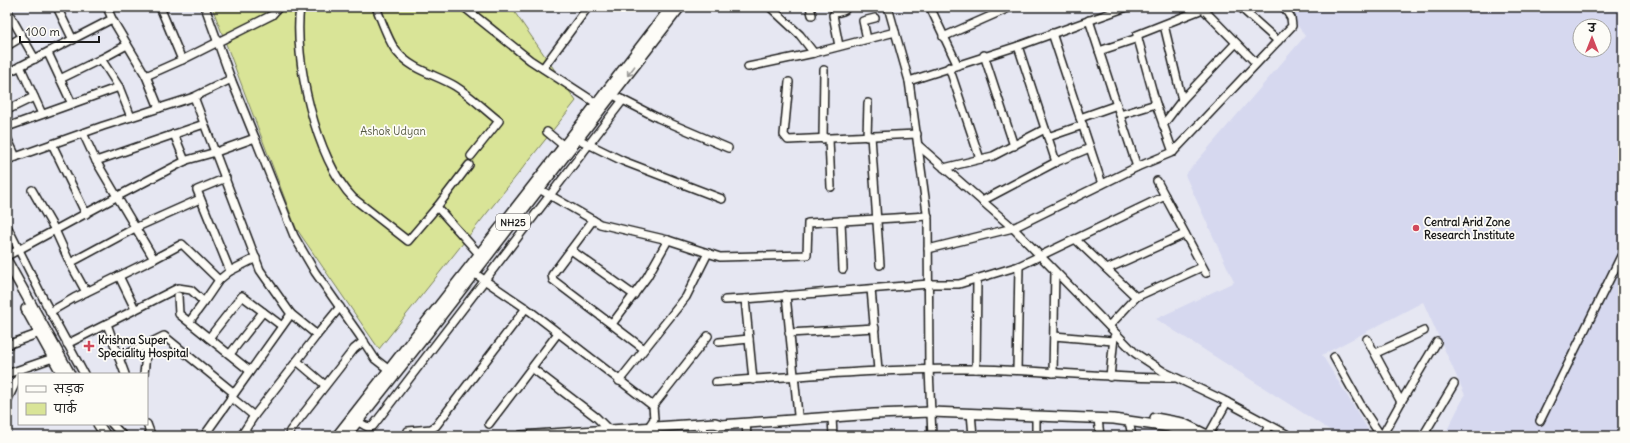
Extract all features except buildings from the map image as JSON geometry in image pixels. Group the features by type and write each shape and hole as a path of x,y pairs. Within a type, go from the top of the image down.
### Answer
{"main road":[{"name":"NH25","path":"346,436 479,254 671,7"},
{"name":"NH25","path":"337,436 474,272 680,7"},
{"path":"7,261 69,373"},
{"path":"7,273 61,373"},
{"path":"521,436 608,429 649,432 721,420 874,409 931,409 1107,414 1151,417 1182,423 1208,436"},
{"path":"709,423 721,425 931,409 971,413 1098,419 1129,422 1169,427 1193,436"},
{"path":"92,425 98,436"},
{"path":"99,425 106,436"}],"street":[{"path":"57,7 73,40"},
{"path":"107,7 112,19 146,76 159,108"},
{"path":"160,7 182,60"},
{"path":"205,7 231,79 294,236 314,272 364,341 374,359 392,372"},
{"path":"146,76 182,60 272,15 279,7"},
{"path":"300,7 300,49 308,100 324,149 346,191 353,198 408,241 437,207 469,165"},
{"path":"376,7 396,51 407,62 419,70 457,87 498,121 471,156"},
{"path":"464,7 530,60 596,103"},
{"path":"543,68 588,7"},
{"path":"770,7 800,35 814,53"},
{"path":"810,7 812,15"},
{"path":"839,46 833,15 835,13 843,12 845,7"},
{"path":"888,7 909,81 928,216 928,368 932,436"},
{"path":"930,7 957,64"},
{"path":"944,37 1012,7"},
{"path":"909,81 984,55 1018,46 1127,7"},
{"path":"1240,7 1278,41"},
{"path":"928,249 1013,228 1137,167 1173,152 1292,26 1291,18 1284,7"},
{"path":"1173,152 1156,104 1137,35 1205,8 1256,63"},
{"path":"7,10 35,59"},
{"path":"868,39 863,21 874,18"},
{"path":"7,72 48,53 112,19"},
{"path":"1089,20 1137,167"},
{"path":"1164,25 1182,100"},
{"path":"748,67 814,53 895,32"},
{"path":"1052,33 1102,184"},
{"path":"7,46 22,37"},
{"path":"1099,51 1138,38"},
{"path":"1163,124 1182,100 1236,43"},
{"path":"60,79 127,45"},
{"path":"1018,46 1056,162"},
{"path":"48,53 72,104"},
{"path":"984,55 1014,146"},
{"path":"101,59 119,88 131,117"},
{"path":"20,66 42,114"},
{"path":"949,67 980,159"},
{"path":"824,70 826,139 831,187"},
{"path":"7,160 83,133 194,97 231,79"},
{"path":"789,82 785,138 788,140 917,134"},
{"path":"7,127 119,88"},
{"path":"613,94 658,118 728,148"},
{"path":"7,110 34,97"},
{"path":"194,97 260,270 291,314 317,335"},
{"path":"358,421 366,426 373,426 623,100"},
{"path":"868,103 869,136 880,265"},
{"path":"1120,115 1156,104"},
{"path":"944,168 993,156 1047,133 1082,122 1117,105"},
{"path":"96,161 204,124"},
{"path":"547,132 564,146"},
{"path":"83,133 96,161 154,259"},
{"path":"174,134 185,161"},
{"path":"7,138 16,157"},
{"path":"7,256 185,161 255,138"},
{"path":"578,139 623,161 722,199"},
{"path":"52,144 86,214"},
{"path":"918,145 1013,228 1109,326 1114,337 1134,353 1176,378 1227,402 1290,436"},
{"path":"982,201 1056,162 1090,148"},
{"path":"226,178 197,190 230,271"},
{"path":"1109,326 1136,297 1204,270 1157,181"},
{"path":"539,189 600,224 668,240 720,257 807,255 808,223 928,216"},
{"path":"32,190 55,230 70,263 86,292"},
{"path":"725,300 929,284 959,284 1019,266 1165,196"},
{"path":"70,263 135,228 200,198"},
{"path":"437,207 479,254"},
{"path":"593,220 552,275 553,280 644,349"},
{"path":"841,221 843,269"},
{"path":"7,226 50,312 83,373"},
{"path":"1107,269 1185,234"},
{"path":"1076,239 1136,297"},
{"path":"612,324 634,295 668,240"},
{"path":"50,312 86,292 182,244 220,280"},
{"path":"571,250 634,295"},
{"path":"619,381 686,296 708,252"},
{"path":"1540,421 1621,263 1623,252"},
{"path":"190,321 220,280 230,271 256,258"},
{"path":"1017,370 1019,266"},
{"path":"474,272 526,308 653,406"},
{"path":"1053,373 1056,272"},
{"path":"119,276 136,309"},
{"path":"976,279 976,369"},
{"path":"67,344 178,288 191,290 204,302"},
{"path":"871,289 878,370"},
{"path":"786,295 798,414"},
{"path":"178,296 179,314 190,321 250,371"},
{"path":"209,338 242,296 282,326"},
{"path":"745,299 753,380"},
{"path":"241,436 254,416 340,307"},
{"path":"408,431 431,429 436,426 526,308"},
{"path":"230,354 263,312"},
{"path":"204,436 291,314"},
{"path":"107,324 125,373"},
{"path":"789,333 874,328"},
{"path":"1376,353 1424,331"},
{"path":"7,345 40,333"},
{"path":"489,424 558,333"},
{"path":"119,358 147,346 164,336 254,416"},
{"path":"649,432 654,419 653,406 708,336"},
{"path":"1054,336 1114,337"},
{"path":"1110,376 1114,337"},
{"path":"719,342 749,339"},
{"path":"1367,339 1376,353 1400,402"},
{"path":"290,431 354,349 364,341"},
{"path":"1334,356 1363,409 1381,436 1437,342"},
{"path":"144,373 147,346"},
{"path":"20,373 53,358"},
{"path":"297,361 325,385"},
{"path":"532,368 596,417 608,429"},
{"path":"716,382 878,370 928,368 1017,370 1110,376 1176,378"},
{"path":"7,374 18,373"},
{"path":"7,401 18,377"},
{"path":"1423,436 1454,384"},
{"path":"1208,436 1227,402"},
{"path":"971,413 973,436"},
{"path":"1036,416 1036,436"},
{"path":"832,417 833,436"},
{"path":"1098,419 1100,436"},
{"path":"1129,422 1132,436"},
{"path":"703,436 709,423"},
{"path":"746,423 747,436"},
{"path":"113,425 123,436"},
{"path":"147,425 150,432"},
{"path":"1264,436 1269,425"}],"shaded area":[{"name":"Central Arid Zone Research Institute","path":"1290,7 1623,7 1623,436 1444,436 1465,395 1423,302 1322,355 1372,436 1339,436 1156,319 1234,282 1185,175 1305,36 1287,10"}],"green space":[{"name":"Ashok Udyan","path":"212,7 511,7 576,101 379,349 296,228"}],"place":[{"name":"Central Arid Zone Research Institute","path":"1416,228"},
{"name":"Krishna Super Speciality Hospital","path":"89,346"}]}
